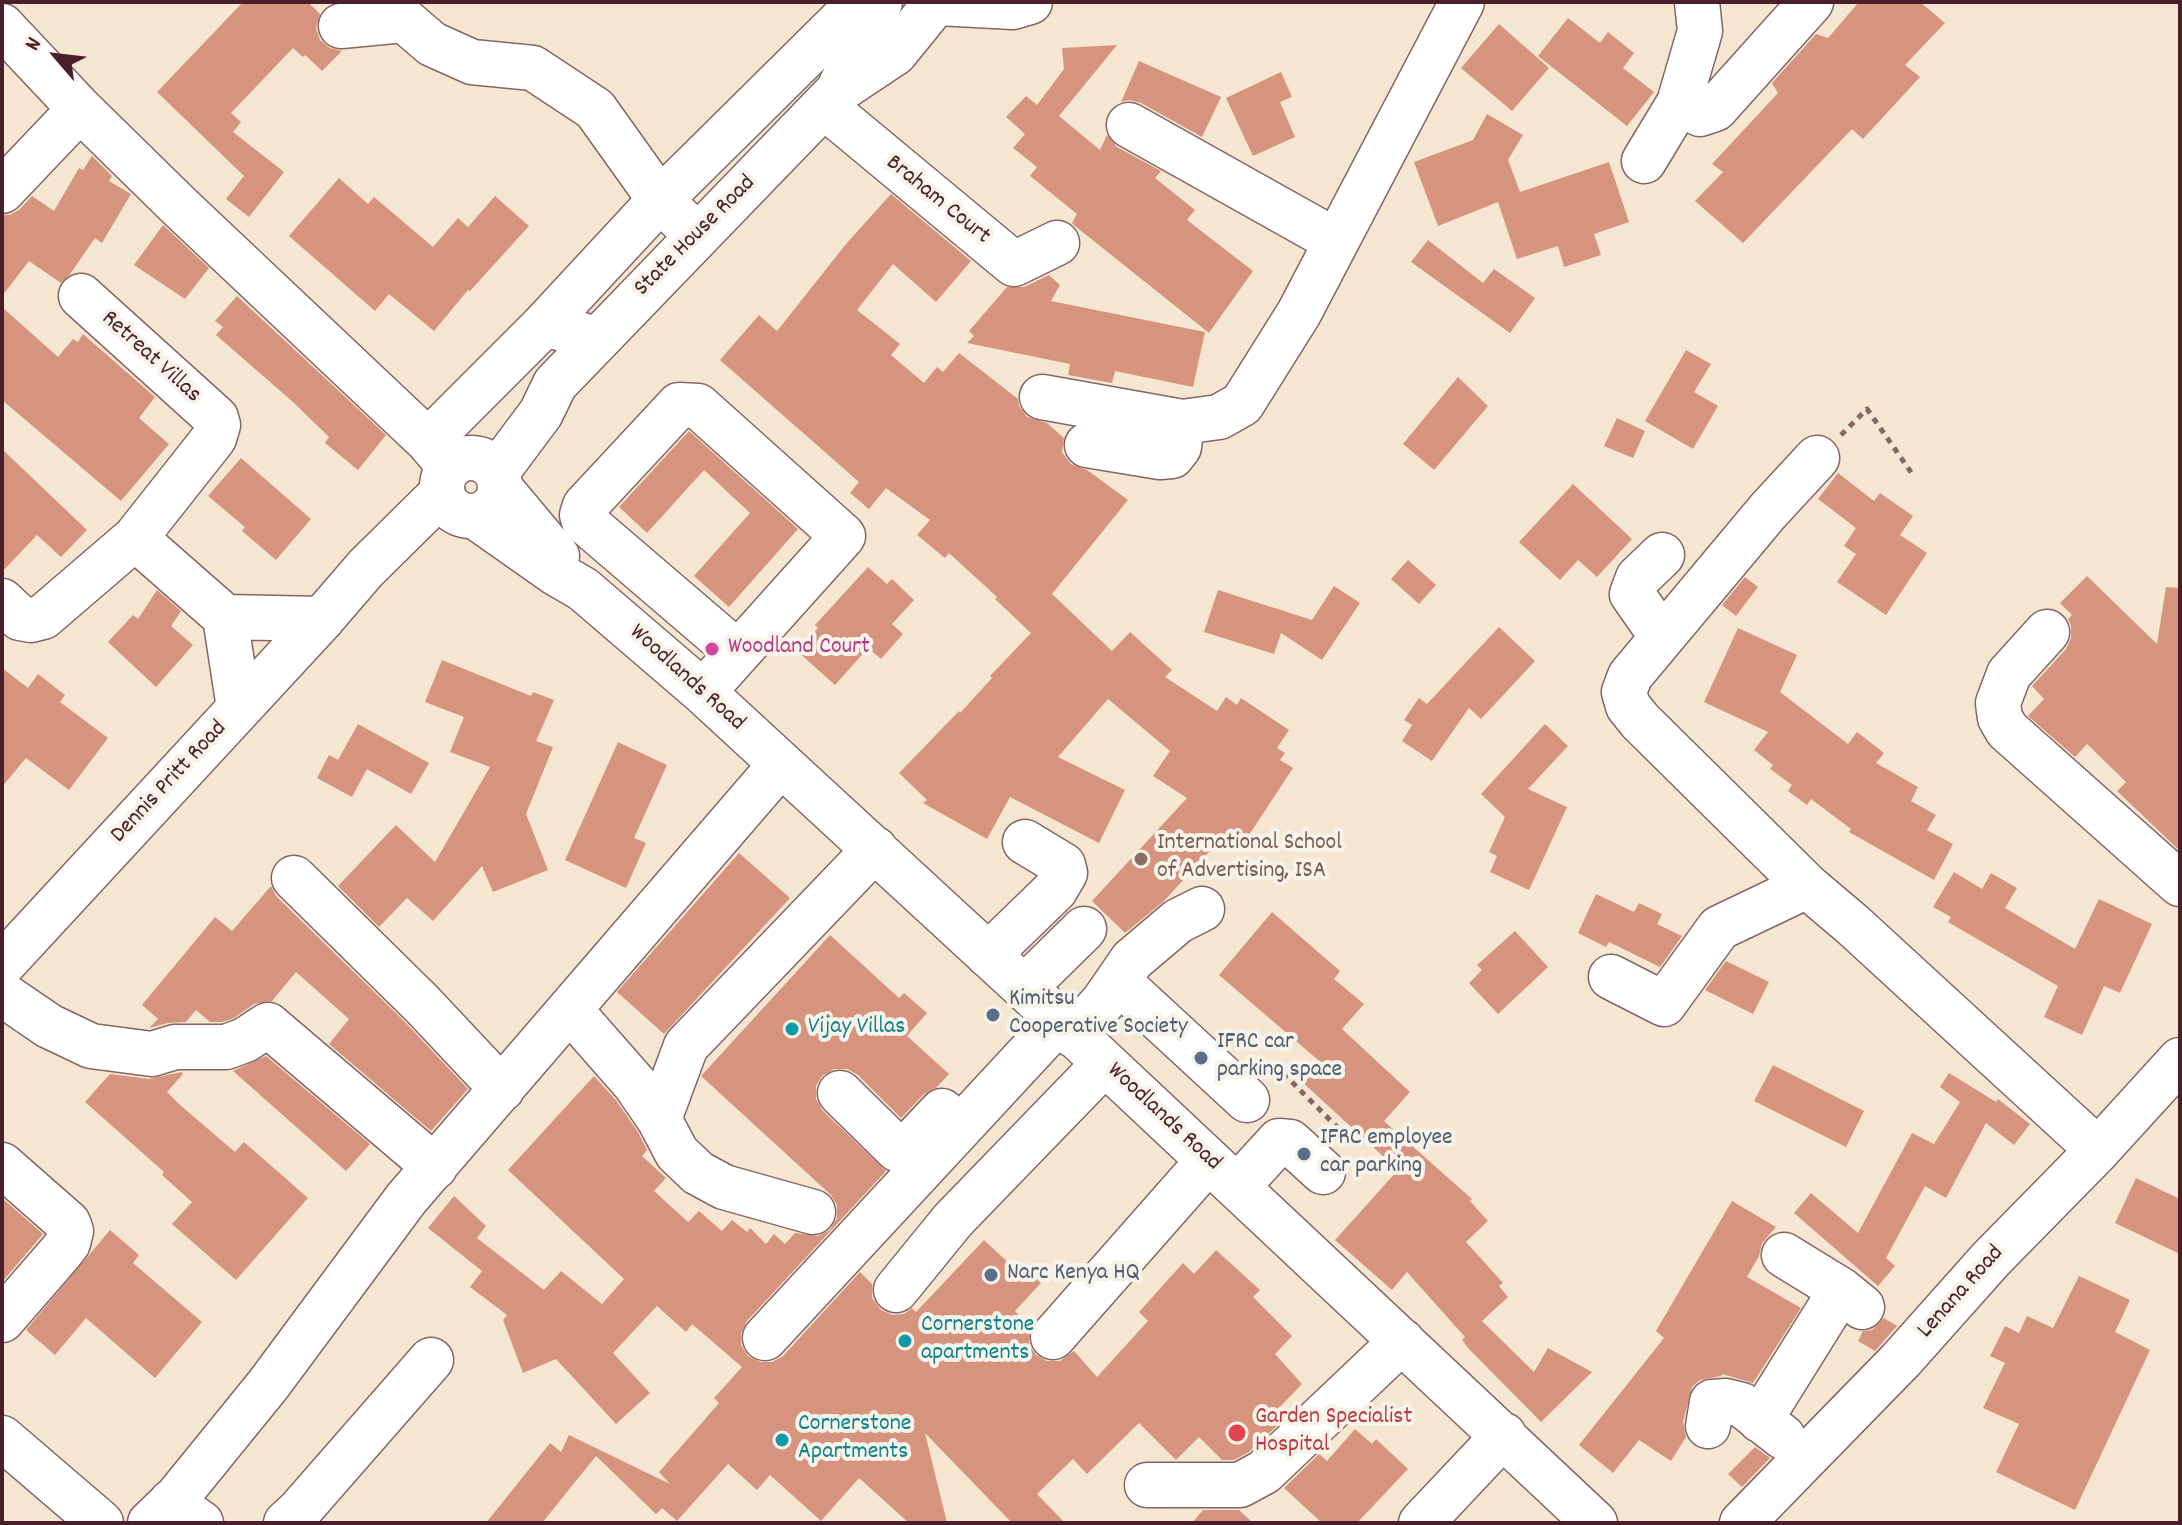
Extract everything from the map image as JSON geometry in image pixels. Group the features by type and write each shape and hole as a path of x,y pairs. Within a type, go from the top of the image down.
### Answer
{"street":[{"path":"466,482 545,324 660,200 860,2"},
{"name":"State House Road","path":"832,99 880,2"},
{"path":"928,3 1013,7 1030,2"},
{"path":"1042,397 1182,422 1219,417 1242,404 1299,313 1462,2"},
{"path":"1644,161 1679,103 1700,31 1697,2"},
{"path":"1679,103 1700,114 1715,109 1811,2"},
{"name":"State House Road","path":"466,482 526,402 555,384 832,99 895,53 928,3"},
{"path":"341,26 404,20 432,44 472,62 533,68 595,109 660,200 697,235"},
{"name":"Woodlands Road","path":"9,49 80,109 466,482 875,849 1595,1523"},
{"name":"Braham Court","path":"832,99 1014,264 1057,243"},
{"path":"2,191 80,109"},
{"path":"1129,125 1336,241"},
{"name":"Retreat Villas","path":"2,601 20,618 31,620 43,617 135,538 214,438 218,425 216,418 81,296"},
{"path":"545,324 596,339"},
{"path":"703,692 738,653 843,536 698,406 679,405 585,506 582,515 584,521 738,653"},
{"path":"1087,445 1160,457 1172,456 1179,447 1182,422"},
{"path":"1817,458 1768,511 1630,676 1624,692 1628,706 1807,886 2098,1150"},
{"name":"Dennis Pritt Road","path":"2,965 386,548 466,482"},
{"path":"135,538 225,617 239,708"},
{"path":"1662,555 1638,578 1632,594 1662,637"},
{"path":"225,617 330,610"},
{"path":"2047,632 2009,674 1998,703 2000,718 2007,730 2178,879"},
{"path":"174,1516 406,1199 781,764"},
{"path":"988,955 1055,890 1065,873 1063,865 1025,842"},
{"path":"659,1119 686,1046 875,849"},
{"path":"294,878 422,1004 502,1089"},
{"path":"1611,977 1664,1004 1719,928 1807,886"},
{"path":"840,1093 897,1149 902,1150 1118,981 1132,960 1178,921 1202,909"},
{"path":"896,1290 953,1220 1061,1023 1084,929"},
{"path":"1118,981 1247,1100"},
{"path":"2,994 49,1026 91,1046 152,1054 175,1047 226,1047 245,1040 268,1025 435,1167"},
{"path":"570,1010 635,1084 677,1153 698,1173 724,1187 813,1212"},
{"path":"765,1338 1061,1023"},
{"name":"Lenana Road","path":"1742,1523 1901,1360 1991,1259 2098,1150 2180,1060"},
{"path":"1053,1337 1222,1174 1279,1141 1290,1142 1323,1172"},
{"path":"2,1165 68,1223 71,1231 68,1243 2,1320"},
{"path":"1760,1420 1852,1299 1784,1255"},
{"path":"1147,1485 1240,1485 1264,1472 1402,1341"},
{"path":"286,1523 431,1360"},
{"path":"1708,1426 1712,1402 1742,1405 1807,1456"},
{"path":"1421,1523 1504,1435"},
{"path":"5,1446 101,1523"}],"path":[{"path":"1817,458 1867,409 1913,475"}],"building":[{"path":"243,2 308,2 320,14 316,28 320,40 330,48 342,51 322,71 293,48 231,113 241,122 233,132 284,172 249,217 226,199 244,176 157,92"},
{"path":"1859,2 1920,2 1945,23 1905,65 1920,77 1863,139 1852,129 1743,243 1695,201 1723,172 1712,164 1778,93 1772,83 1816,34 1828,38"},
{"path":"1568,18 1600,43 1608,32 1634,53 1623,68 1654,92 1627,126 1538,56"},
{"path":"1499,24 1549,68 1512,111 1461,68"},
{"path":"1117,45 1059,116 1100,150 1107,135 1117,147 1161,171 1155,178 1195,210 1187,220 1253,271 1209,333 1075,226 1072,223 1077,214 1030,176 1037,167 1013,148 1025,134 1006,117 1026,96 1037,105 1064,69 1062,48"},
{"path":"1139,61 1221,97 1202,137 1141,103 1121,102"},
{"path":"1281,72 1292,97 1280,102 1295,137 1253,156 1226,98"},
{"path":"1487,114 1523,135 1508,160 1520,192 1609,162 1629,222 1594,234 1601,255 1564,267 1558,246 1517,259 1498,202 1438,226 1414,162 1473,140"},
{"path":"92,156 112,176 109,181 131,194 102,243 95,238 61,283 29,261 2,296 2,215 10,215 20,209 32,196 54,211 79,168 83,170"},
{"path":"339,178 368,204 374,197 433,247 458,218 468,227 495,196 529,226 434,331 389,294 375,311 289,236"},
{"path":"891,194 971,261 936,302 893,264 857,310 900,344 891,355 924,383 937,367 943,372 959,353 1018,399 1027,417 1047,423 1064,438 1062,452 1071,464 1087,470 1128,500 1052,594 1112,651 1130,632 1172,670 1165,677 1217,711 1226,697 1237,705 1241,698 1289,730 1277,748 1285,753 1280,760 1293,768 1247,838 1231,828 1164,901 1125,933 1092,901 1187,798 1153,776 1170,751 1108,699 1058,757 1125,790 1099,843 1010,797 987,839 923,803 927,800 899,773 960,713 1031,633 949,553 945,558 917,535 930,520 886,488 869,509 850,493 859,482 720,360 759,315 777,331 846,244"},
{"path":"163,225 209,268 185,299 134,265"},
{"path":"1428,240 1483,283 1494,269 1535,298 1510,333 1411,262"},
{"path":"1049,275 1060,285 1051,301 1205,332 1193,387 1115,371 1112,383 1068,375 1070,364 967,343 974,336 969,331 1007,287 1024,287"},
{"path":"237,296 386,435 358,470 325,443 329,437 293,402 216,335 223,327 215,321"},
{"path":"2,307 58,357 73,339 78,342 83,334 155,397 139,418 169,444 121,501 2,400"},
{"path":"1686,350 1711,364 1694,392 1718,406 1693,449 1645,421"},
{"path":"1458,377 1488,406 1434,470 1403,444"},
{"path":"1617,418 1645,431 1633,458 1604,446"},
{"path":"689,431 798,529 729,607 694,576 750,513 704,470 647,533 619,507"},
{"path":"2,449 87,530 61,557 37,535 2,572"},
{"path":"241,458 311,519 276,560 242,531 245,527 208,496"},
{"path":"1838,473 1874,501 1880,493 1913,516 1900,535 1927,553 1886,615 1837,582 1856,554 1844,546 1856,528 1818,499"},
{"path":"1573,484 1632,539 1597,577 1578,560 1560,580 1519,542"},
{"path":"1408,560 1436,585 1419,604 1391,579"},
{"path":"868,567 887,584 892,579 914,600 892,624 903,634 881,659 868,648 835,685 798,652 818,628 815,625"},
{"path":"2087,576 2157,644 2166,587 2180,588 2180,851 2117,791 2126,782 2087,744 2075,757 2028,716 2044,699 2032,686 2066,649 2071,638 2068,619 2072,615 2060,603"},
{"path":"1745,577 1758,587 1736,616 1722,605"},
{"path":"1334,586 1360,603 1322,660 1281,633 1274,654 1204,632 1218,590 1312,620"},
{"path":"157,590 181,611 171,626 193,645 156,687 108,642 133,615 138,619"},
{"path":"1499,627 1535,661 1481,719 1469,708 1432,761 1402,741 1412,725 1404,720 1419,698 1427,704"},
{"path":"1738,628 1797,655 1780,692 1848,744 1857,732 1884,753 1876,763 1918,787 1911,801 1936,815 1927,830 1953,844 1934,880 1849,832 1851,829 1811,799 1807,805 1788,791 1792,785 1770,769 1773,765 1754,750 1768,732 1704,702"},
{"path":"442,660 531,696 533,692 554,700 536,741 553,747 526,814 548,870 493,892 482,866 433,921 407,898 379,927 338,886 396,825 435,862 490,767 450,752 464,717 425,702"},
{"path":"2,668 28,688 38,674 65,695 60,702 108,738 69,790 26,758 2,787"},
{"path":"358,724 429,763 411,794 367,769 352,797 317,778 329,755 338,760"},
{"path":"1545,724 1568,746 1528,789 1567,807 1529,890 1490,872 1497,856 1489,852 1505,817 1481,794"},
{"path":"618,742 667,765 634,838 646,843 626,888 565,860"},
{"path":"739,853 790,898 664,1034 617,992"},
{"path":"1954,872 1982,889 1991,873 2017,888 2005,908 2075,949 2099,899 2152,924 2120,993 2104,986 2082,1035 2044,1017 2058,986 1948,922 1951,917 1933,907"},
{"path":"271,886 276,896 404,1021 468,1089 431,1131 329,1044 349,1019 296,972 272,1001 254,1004 234,1018 210,1022 196,1010 186,1022 149,1028 158,1019 142,1005 215,917 232,931"},
{"path":"1596,894 1634,912 1639,903 1662,914 1657,924 1682,936 1660,967 1609,942 1606,947 1578,933"},
{"path":"1272,912 1340,971 1334,979 1364,1004 1342,1029 1410,1092 1384,1121 1472,1199 1470,1201 1488,1221 1466,1242 1503,1283 1499,1286 1508,1297 1482,1321 1534,1372 1548,1348 1592,1372 1541,1422 1468,1348 1462,1340 1465,1337 1407,1272 1392,1290 1335,1240 1398,1170 1300,1080 1318,1060 1219,975"},
{"path":"1515,931 1548,967 1498,1014 1469,983 1482,970 1477,965"},
{"path":"830,935 899,998 904,993 927,1013 907,1036 949,1074 901,1118 858,1075 847,1069 834,1069 822,1076 816,1086 816,1099 822,1110 886,1171 747,1321 741,1333 741,1345 748,1356 760,1362 772,1362 783,1356 860,1272 872,1284 872,1298 881,1310 893,1315 904,1314 912,1308 916,1312 984,1240 1013,1267 1018,1261 1041,1283 1015,1311 1030,1328 1029,1344 1036,1355 1047,1361 1060,1361 1074,1351 1097,1377 1148,1321 1139,1312 1183,1263 1194,1274 1216,1250 1260,1290 1253,1297 1292,1336 1275,1354 1302,1384 1276,1411 1284,1419 1249,1452 1234,1460 1222,1460 1199,1437 1176,1460 1139,1423 1087,1474 1073,1459 1037,1494 1065,1523 1012,1523 925,1433 947,1523 909,1523 859,1478 821,1521 770,1475 757,1490 728,1464 677,1521 662,1508 656,1514 596,1456 542,1523 486,1523 550,1443 561,1452 569,1435 670,1484 659,1472 719,1403 714,1398 742,1367 692,1324 686,1332 657,1306 613,1353 650,1393 616,1424 556,1359 523,1373 503,1320 507,1315 470,1287 482,1271 428,1228 454,1196 486,1226 477,1238 544,1290 561,1271 602,1304 624,1279 508,1170 594,1076 638,1132 647,1150 642,1156 666,1178 654,1191 688,1222 699,1211 722,1231 732,1220 747,1232 750,1228 766,1244 774,1234 785,1244 795,1233 818,1236 830,1230 837,1218 837,1205 831,1195 701,1076"},
{"path":"1726,961 1769,982 1753,1014 1705,990"},
{"path":"266,1056 370,1144 346,1171 233,1071"},
{"path":"1773,1065 1864,1111 1846,1147 1754,1101"},
{"path":"1949,1073 1996,1102 1998,1099 2030,1124 2014,1145 1986,1123 1946,1198 1925,1186 1886,1258 1895,1266 1878,1286 1794,1213 1811,1193 1858,1233 1912,1133 1934,1144 1960,1102 1940,1087"},
{"path":"110,1074 149,1079 183,1074 167,1092 180,1105 235,1152 244,1142 308,1198 236,1280 172,1224 192,1202 162,1175 164,1172 85,1102"},
{"path":"2136,1178 2180,1199 2180,1254 2115,1223"},
{"path":"2,1198 43,1234 2,1282"},
{"path":"1732,1201 1776,1227 1762,1243 1759,1256 1747,1277 1801,1308 1753,1383 1722,1374 1700,1380 1692,1387 1683,1422 1686,1437 1671,1461 1639,1440 1613,1473 1579,1445 1664,1338 1656,1331"},
{"path":"110,1230 139,1255 133,1263 202,1322 155,1378 86,1318 55,1355 26,1330"},
{"path":"2079,1276 2130,1300 2115,1332 2150,1350 2075,1510 1996,1472 2019,1424 1983,1408 2005,1363 1990,1356 2005,1326 2019,1333 2027,1316 2053,1328"},
{"path":"1884,1318 1897,1326 1875,1351 1858,1341 1863,1331 1872,1330"},
{"path":"1355,1429 1372,1444 1376,1439 1408,1469 1357,1523 1322,1523 1284,1488 1319,1454 1327,1461"},
{"path":"1755,1447 1770,1458 1742,1487 1728,1474"},
{"path":"1203,1510 1239,1510 1253,1523 1192,1523"}],"place":[{"name":"Woodland Court","path":"712,649"},
{"name":"International School of Advertising, ISA","path":"1141,859"},
{"name":"Kimitsu Cooperative Society","path":"993,1015"},
{"name":"Vijay Villas","path":"792,1029"},
{"name":"IFRC car parking space","path":"1201,1058"},
{"name":"IFRC employee car parking","path":"1304,1154"},
{"name":"Narc Kenya HQ","path":"991,1275"},
{"name":"Cornerstone apartments","path":"905,1341"},
{"name":"Garden Specialist Hospital","path":"1237,1433"},
{"name":"Cornerstone Apartments","path":"782,1440"}]}
